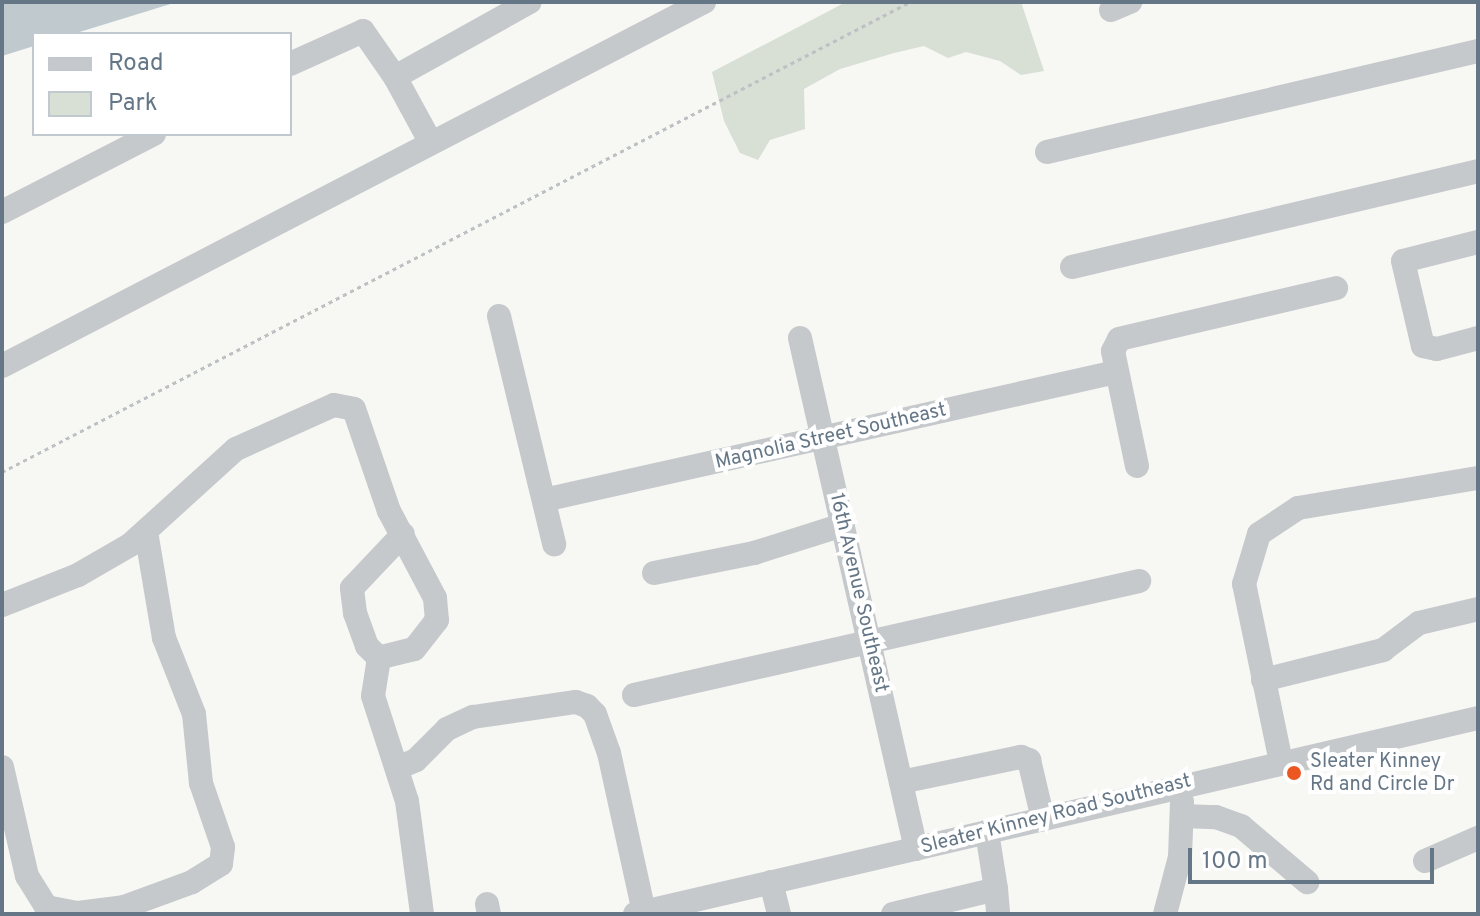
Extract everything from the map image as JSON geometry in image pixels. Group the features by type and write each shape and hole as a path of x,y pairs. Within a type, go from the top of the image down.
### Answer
{"street":[{"path":"395,77 530,2"},
{"path":"2,366 704,2"},
{"path":"292,63 363,31 395,77 431,143"},
{"path":"1047,152 1478,51"},
{"path":"2,212 150,136"},
{"path":"1072,267 1478,171"},
{"path":"1478,242 1403,261 1423,346 1437,349 1478,338"},
{"path":"1137,466 1113,351 1130,333 1336,288"},
{"path":"499,316 554,544"},
{"name":"16th Avenue Southeast","path":"800,338 916,849"},
{"name":"Magnolia Street Southeast","path":"544,500 1116,372"},
{"path":"2,605 78,575 146,532 236,449 334,405 354,409 389,511 435,598 437,620 414,649 379,658"},
{"path":"1281,762 1244,584 1259,534 1298,508 1478,478"},
{"path":"654,573 754,553 843,525"},
{"path":"2,767 11,846 46,907 78,913 152,897 221,864 223,847 204,796 194,714 164,638 146,532"},
{"path":"379,658 367,646 355,613 352,588 403,534"},
{"path":"634,695 1139,581"},
{"path":"1263,680 1383,650 1419,623 1478,609"},
{"path":"379,658 373,696 399,767 422,914"},
{"path":"399,767 416,760 447,729 473,717 576,702 595,714 616,783 640,913"},
{"name":"Sleater Kinney Road Southeast","path":"640,913 1180,784 1478,718"},
{"path":"901,782 1021,757 1029,760 1043,819"},
{"path":"1165,914 1180,857 1180,784"},
{"path":"1182,816 1216,817 1241,826 1307,882"},
{"path":"987,832 998,914"},
{"path":"1425,861 1478,838"},
{"path":"771,882 779,914"},
{"path":"893,914 996,889"}],"path":[{"path":"2,472 910,2"}],"green space":[{"path":"846,2 1021,2 1044,71 1021,75 1000,61 966,52 948,58 924,46 894,53 840,69 804,89 805,129 770,140 758,160 740,153 724,121 712,72"}],"shaded area":[{"path":"2,2 177,2 80,32 32,32 32,47 2,56"}],"place":[{"name":"Sleater Kinney Rd and Circle Dr","path":"1294,773"}]}
